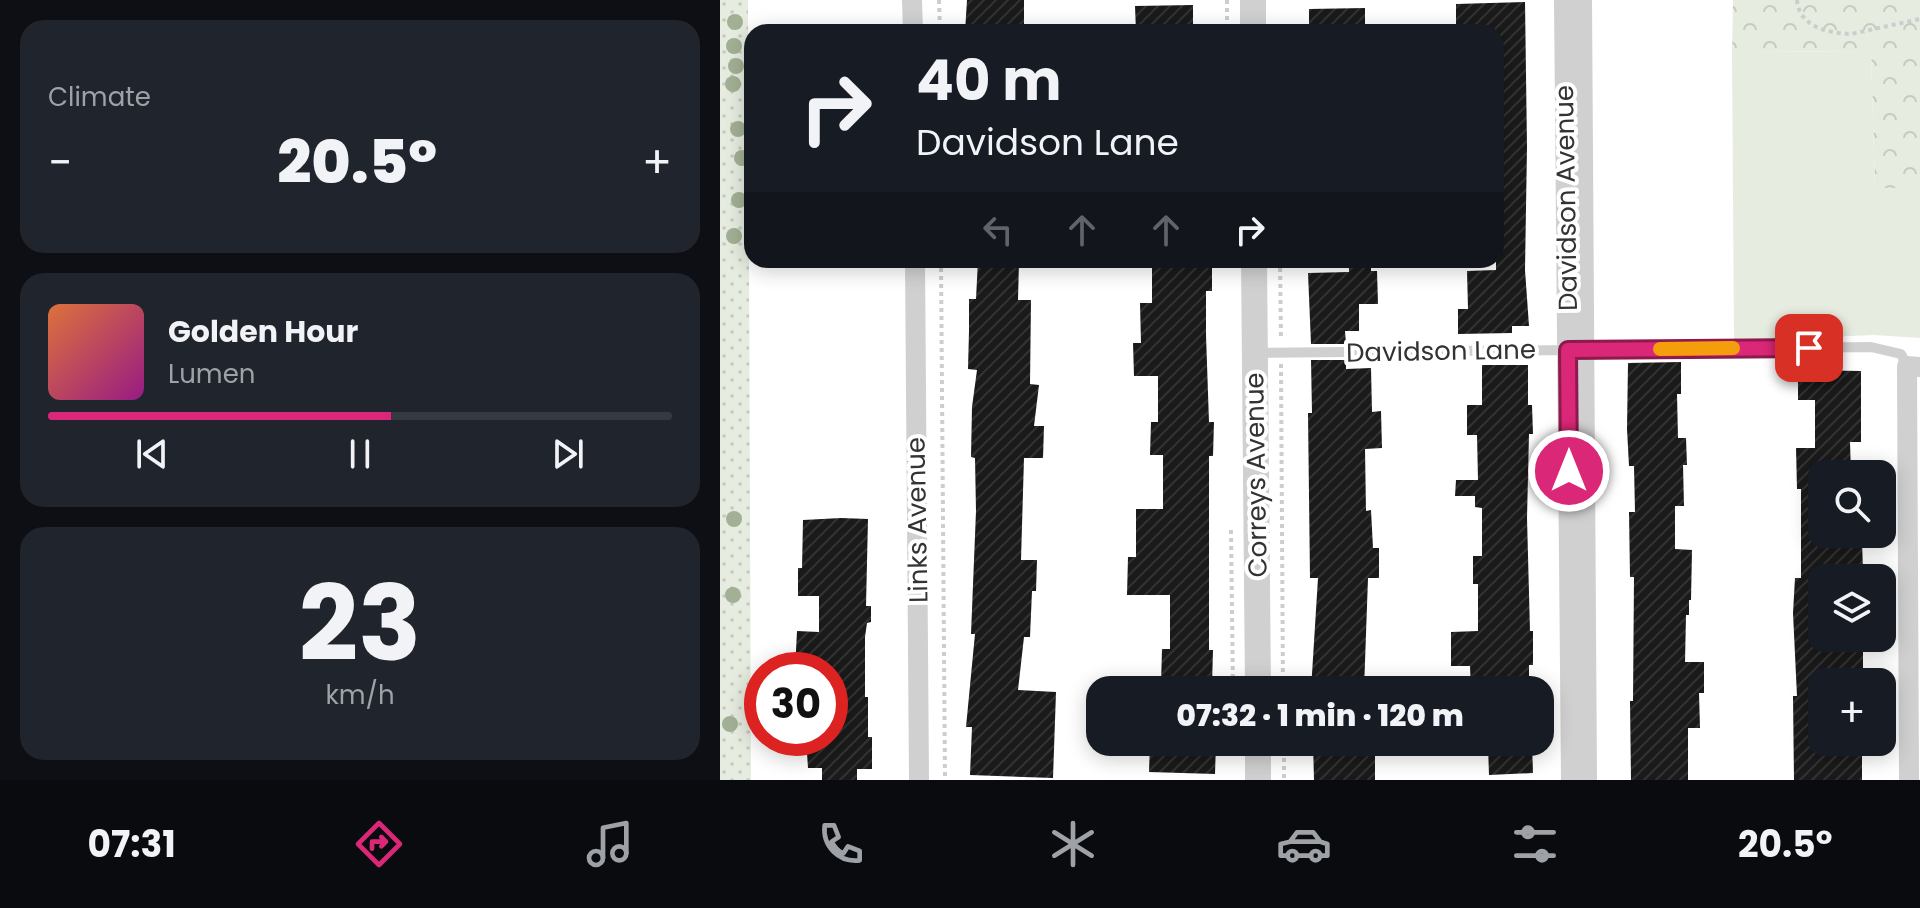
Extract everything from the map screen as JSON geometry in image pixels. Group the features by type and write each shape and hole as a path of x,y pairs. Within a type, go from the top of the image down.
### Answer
{"street":[{"path":"912,0 913,24"},
{"path":"1253,0 1253,24"},
{"name":"Davidson Avenue","path":"1564,0 1587,780"},
{"name":"Davidson Avenue","path":"1571,780 1582,0"},
{"name":"Links Avenue","path":"915,268 919,780"},
{"name":"Correys Avenue","path":"1255,268 1268,353 1258,676"},
{"path":"1909,780 1913,367"},
{"path":"1258,756 1258,780"}],"lane":[{"name":"Davidson Lane","path":"1268,353 1871,347 1901,354 1913,367"}],"path":[{"path":"939,0 940,24"},
{"path":"1227,0 1227,24"},
{"path":"1797,0 1798,12 1805,20 1841,34 1920,19"},
{"path":"941,268 945,780"},
{"path":"1279,268 1268,353 1282,676"},
{"path":"1284,756 1284,780"}],"green space":[{"path":"720,0 748,0 748,24 744,24 744,268 749,268 751,652 744,652 744,756 751,756 751,780 720,780"},
{"path":"1733,0 1920,0 1920,188 1875,188 1871,52 1732,51"},
{"path":"1732,51 1871,52 1875,188 1920,188 1920,338 1874,335 1734,341"}],"building":[{"path":"967,0 1024,0 1024,24 966,24"},
{"path":"1525,2 1525,270 1529,326 1512,326 1512,333 1458,334 1458,309 1468,309 1467,271 1504,268 1504,24 1456,24 1456,4"},
{"path":"1193,5 1193,24 1136,24 1135,6"},
{"path":"1365,8 1365,24 1309,24 1309,9"},
{"path":"978,268 1019,268 1018,300 1031,300 1030,384 1039,385 1034,426 1044,426 1043,458 1024,458 1021,560 1037,560 1030,637 1024,637 1018,690 1056,692 1053,778 970,775 972,727 966,727 975,634 971,634 976,511 975,458 971,457 972,407 977,370 968,369 969,299 976,299"},
{"path":"1152,268 1212,268 1212,291 1206,291 1206,335 1209,422 1214,422 1213,456 1209,456 1209,650 1213,650 1212,676 1161,676 1162,649 1170,649 1170,595 1127,595 1128,557 1136,557 1136,509 1163,509 1163,455 1150,455 1151,422 1158,422 1158,376 1134,376 1133,343 1141,343 1140,303 1152,303"},
{"path":"1349,268 1377,271 1378,304 1359,304 1359,331 1345,331 1346,344 1311,344 1308,273 1349,272"},
{"path":"1311,360 1346,360 1346,369 1371,368 1372,412 1381,411 1382,448 1365,449 1366,511 1371,510 1373,548 1379,548 1379,578 1368,578 1364,676 1312,676 1318,578 1310,578 1308,413 1312,413"},
{"path":"1681,362 1681,394 1677,394 1678,438 1686,438 1687,465 1683,465 1684,506 1675,506 1675,549 1692,550 1685,662 1704,662 1704,693 1699,693 1700,728 1688,728 1688,780 1631,780 1634,577 1630,577 1629,512 1635,512 1634,466 1629,466 1627,429 1628,363"},
{"path":"1482,365 1528,365 1528,405 1532,405 1533,434 1529,434 1527,518 1530,631 1533,631 1533,665 1529,665 1529,676 1470,676 1470,666 1451,666 1451,632 1478,631 1478,584 1473,584 1473,556 1482,556 1482,508 1475,507 1475,496 1455,496 1456,480 1478,480 1477,435 1467,435 1467,405 1482,405"},
{"path":"1798,370 1861,371 1861,442 1850,442 1851,460 1808,460 1808,548 1862,548 1863,564 1808,564 1808,652 1863,652 1863,668 1808,668 1808,756 1862,756 1862,780 1794,780 1793,696 1797,696 1793,613 1795,578 1801,578 1801,489 1797,489 1796,448 1815,448 1815,400 1798,400"},
{"path":"868,519 866,606 871,606 871,622 867,623 865,637 865,697 868,697 868,737 872,737 872,769 857,769 857,780 822,780 822,768 808,768 807,756 848,756 848,652 796,652 797,631 819,632 819,596 798,596 803,520"},
{"path":"1150,756 1216,756 1215,774 1149,772"},
{"path":"1313,756 1375,756 1375,780 1314,780"},
{"path":"1488,756 1532,756 1533,773 1489,775"}],"slow traffic":[{"path":"1660,349 1733,348"}],"route":[{"path":"1569,471 1568,350 1809,348"}]}
